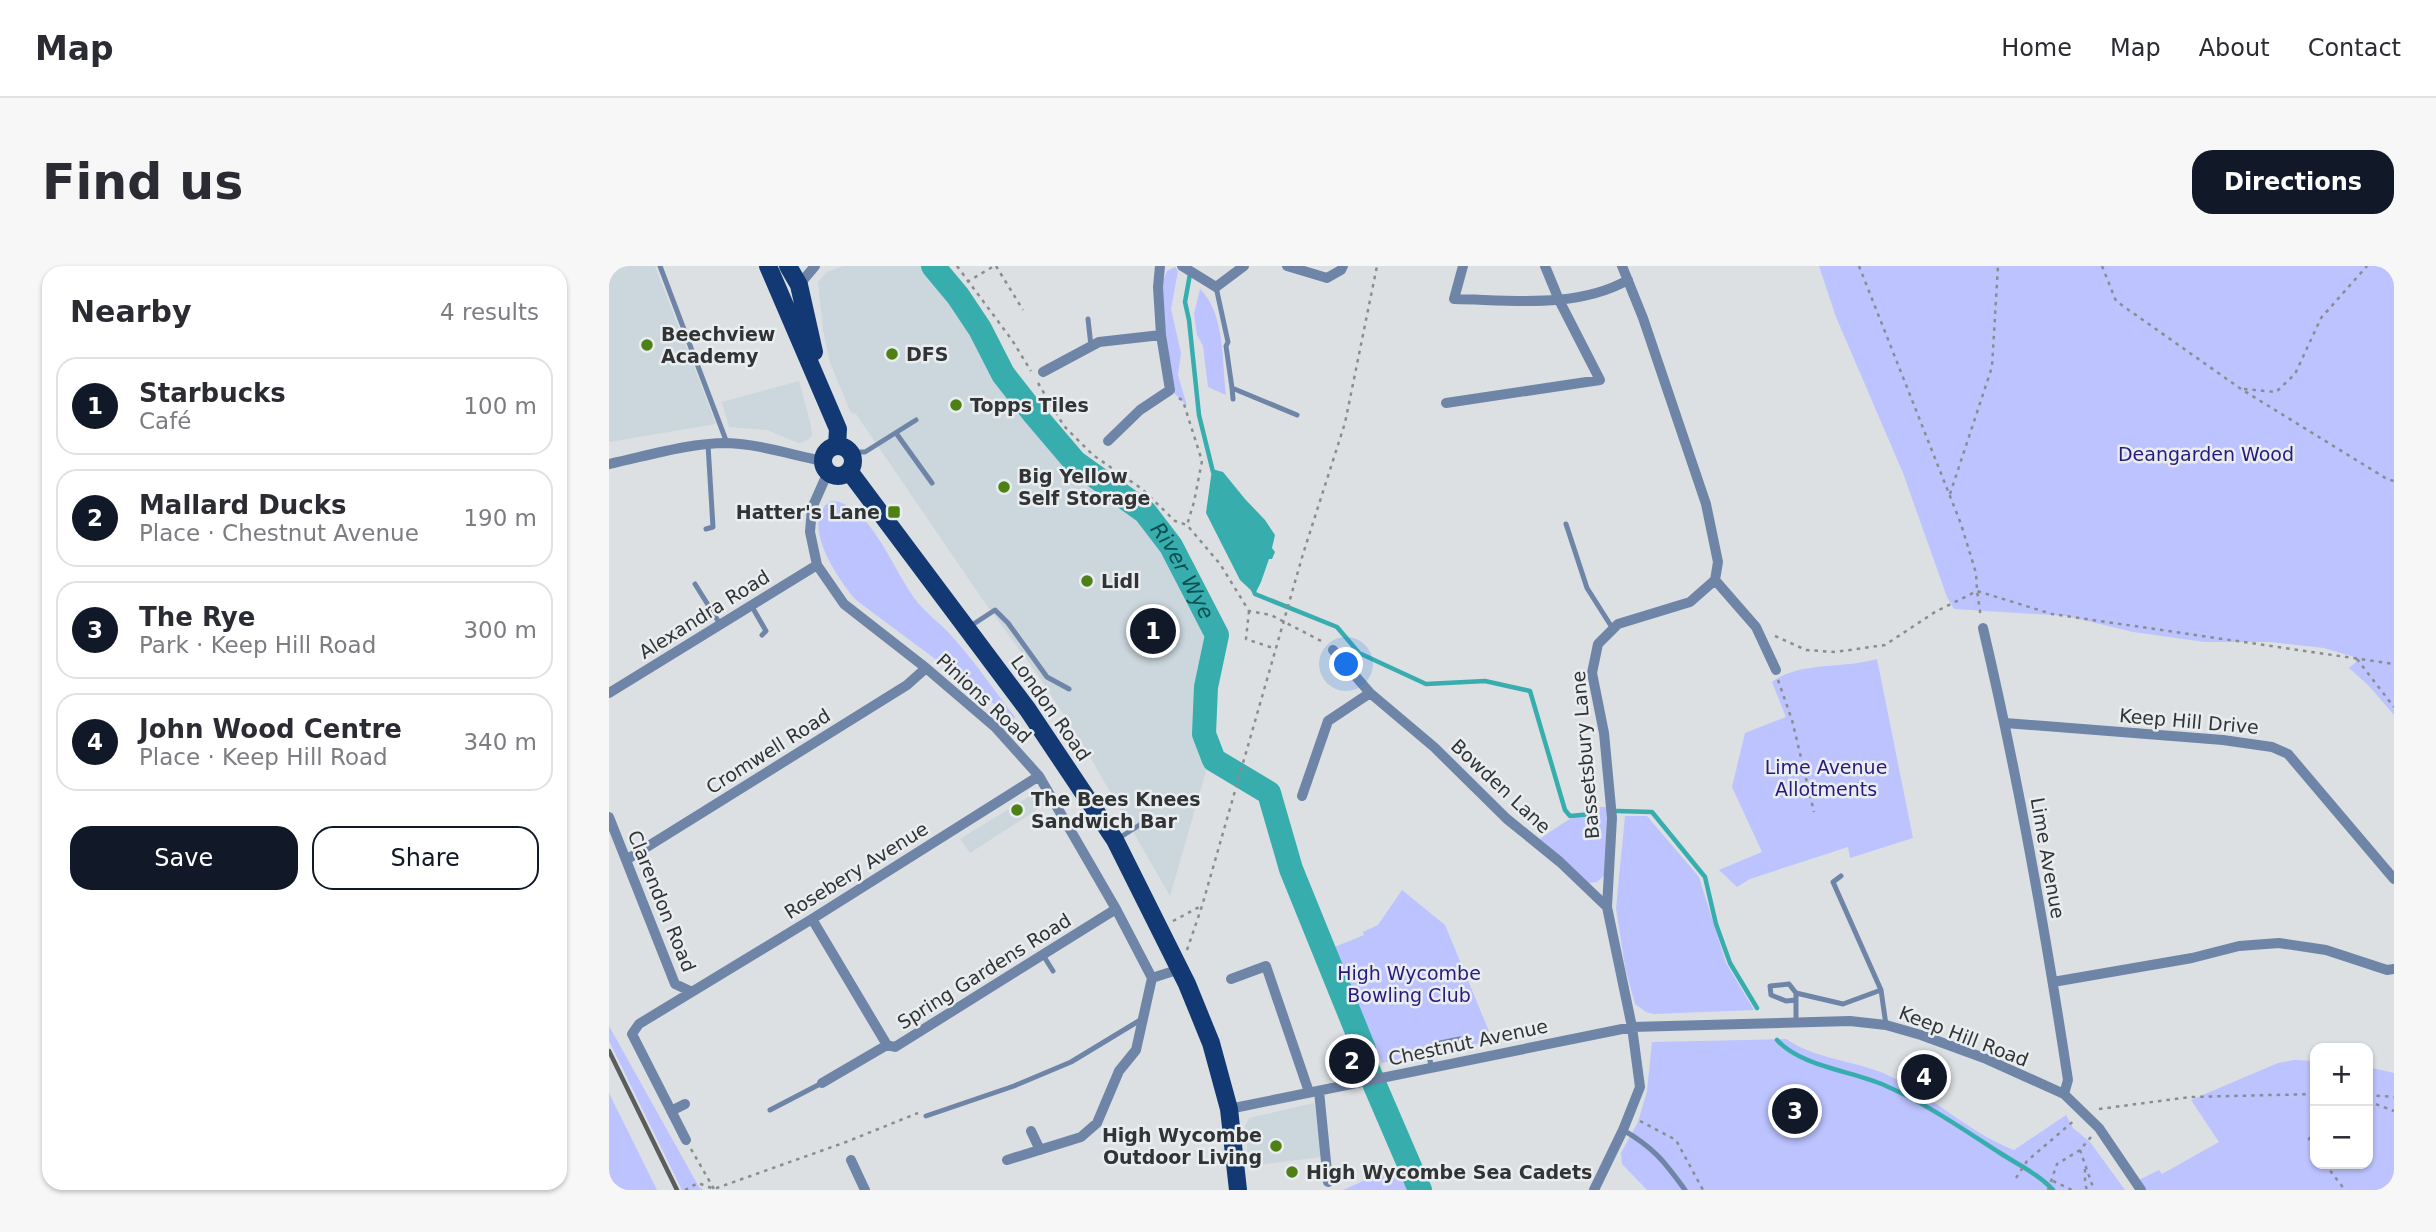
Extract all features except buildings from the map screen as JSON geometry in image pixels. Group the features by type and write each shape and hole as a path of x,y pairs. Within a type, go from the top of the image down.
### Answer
{"main road":[{"path":"768,266 852,465 849,471 835,475 825,466 827,451 844,449"},
{"path":"777,266 802,346"},
{"path":"788,266 799,285 823,397"},
{"name":"London Road","path":"849,471 1028,710 1115,840 1180,970 1211,1043 1229,1109 1238,1190"}],"street":[{"path":"799,285 815,266"},
{"path":"1108,440 1140,410 1170,390 1161,335 1158,287 1160,266"},
{"path":"1184,267 1216,287 1244,266"},
{"path":"1287,266 1327,278 1343,266"},
{"path":"1464,266 1454,299 1559,300 1611,290 1628,280"},
{"path":"1446,403 1600,380 1559,300 1545,266"},
{"path":"1613,629 1618,624 1689,602 1715,580 1718,562 1706,504 1643,318 1622,266"},
{"path":"1043,372 1099,342 1161,335"},
{"path":"609,464 727,443 760,448 825,466"},
{"name":"Pinions Road","path":"825,466 812,508 810,532 817,565 844,604 926,668 995,727 1039,776 1116,909 1152,978"},
{"name":"Alexandra Road","path":"609,693 817,565"},
{"path":"1715,580 1756,627 1776,670"},
{"name":"Lime Avenue","path":"1983,628 2005,723 2053,982 2068,1080 2064,1094"},
{"name":"Bassetsbury Lane","path":"1594,1190 1640,1087 1632,1027 1607,907 1612,818 1604,733 1592,673 1598,644 1613,629"},
{"name":"Bowden Lane","path":"1333,650 1370,692 1434,747 1507,819 1560,862 1607,907"},
{"name":"Cromwell Road","path":"626,860 907,685 926,668"},
{"path":"1302,796 1328,721 1370,692"},
{"name":"Keep Hill Drive","path":"2005,723 2224,740 2272,747 2288,754 2394,879"},
{"name":"Rosebery Avenue","path":"671,1111 632,1034 639,1024 1039,776"},
{"name":"Clarendon Road","path":"609,817 675,984 689,991"},
{"name":"Spring Gardens Road","path":"812,919 887,1045 895,1047 1116,909"},
{"path":"2053,982 2192,958 2239,946 2279,943 2326,950 2387,970 2394,969"},
{"path":"1231,979 1266,966 1314,1092 1328,1182"},
{"path":"1007,1160 1081,1137 1097,1123 1119,1071 1136,1050 1152,978 1180,970"},
{"name":"Keep Hill Road","path":"1632,1027 1850,1021 1886,1025 1921,1035 1984,1058 2064,1094 2099,1128 2141,1190"},
{"name":"Chestnut Avenue","path":"1229,1109 1632,1027"},
{"path":"822,1083 887,1045"},
{"path":"685,1104 671,1111 686,1140"},
{"path":"1031,1131 1040,1150"},
{"path":"851,1160 862,1189"}],"lane":[{"path":"660,266 727,443"},
{"path":"1216,287 1228,342 1226,346 1233,399"},
{"path":"1088,319 1091,346"},
{"path":"1232,388 1297,415"},
{"path":"844,449 865,452 916,420"},
{"path":"896,433 932,483"},
{"path":"706,529 713,527 708,445"},
{"path":"1566,524 1587,588 1613,629"},
{"path":"695,584 720,624"},
{"path":"751,605 766,631 762,635"},
{"path":"968,628 995,610 1008,623 1047,677 1069,689"},
{"path":"1115,840 1149,819"},
{"path":"1841,876 1833,883 1881,990 1886,1025"},
{"path":"1043,955 1053,971"},
{"path":"1796,1023 1796,996 1789,984 1770,986 1770,995 1786,1001 1796,996 1843,1004 1881,990"},
{"path":"926,1116 1014,1086 1071,1062 1142,1019"},
{"path":"1431,1068 1428,1053 1440,1043 1460,1039"},
{"path":"770,1110 822,1083"},
{"path":"1623,1130 1647,1144 1669,1167 1685,1190"}],"path":[{"path":"967,282 995,266 1023,310"},
{"path":"1180,970 1202,906 1345,423 1377,266"},
{"path":"1859,266 1949,494 1976,573 1983,628"},
{"path":"1949,494 1992,367 1998,266"},
{"path":"2102,266 2116,301 2241,389 2394,481"},
{"path":"2241,389 2276,392 2295,374 2321,318 2367,266"},
{"path":"1170,390 1183,401 1202,461 1187,525"},
{"path":"1756,627 1806,650 1835,652 1885,645 1935,612 1977,591 2052,614 2394,664"},
{"path":"1249,611 1246,639 1276,649"},
{"path":"1271,615 1318,639 1333,650"},
{"path":"2357,659 2394,707"},
{"path":"1776,670 1792,720 1814,812"},
{"path":"1163,935 1174,919 1202,906"},
{"path":"2086,1116 2095,1110 2190,1097 2310,1094"},
{"path":"2373,1095 2394,1097"},
{"path":"2373,1103 2394,1111"},
{"path":"686,1190 698,1183 714,1189 846,1142 919,1112 926,1116"},
{"path":"1629,1115 1676,1140 1703,1190"},
{"path":"2048,1190 2057,1164 2080,1150 2099,1128"},
{"path":"2016,1178 2024,1164 2065,1129"},
{"path":"686,1140 714,1189"},
{"path":"2080,1150 2094,1190"},
{"path":"2085,1165 2087,1190"},
{"path":"2329,1169 2345,1190"},
{"path":"2052,1183 2072,1190"}],"shaded area":[{"name":"Beechview Academy","path":"609,266 655,266 716,424 609,442"},
{"path":"843,266 929,266 990,361 995,359 1005,373 1036,424 1066,456 1134,508 1156,529 1186,579 1208,630 1209,643 1197,696 1194,734 1199,750 1209,761 1170,896 1081,741 1038,675 983,600 856,414 851,413 830,363 818,282 827,272"},
{"path":"799,381 811,426 812,436 806,441 798,443 767,430 729,427 722,402"},
{"path":"1212,469 1223,472 1275,535 1272,548 1275,552 1272,559 1269,559 1255,594 1240,580 1206,513"},
{"path":"1033,794 1041,807 970,853 960,839"},
{"path":"1314,1103 1322,1157 1249,1166 1245,1126 1249,1118"}],"green space":[{"name":"Deangarden Wood","path":"1819,266 2394,266 2394,715 2349,668 2356,662 2354,657 2324,648 2270,642 2205,642 2133,632 2067,616 1954,609 1947,597 1903,473 1836,317"},
{"path":"1175,267 1178,271 1171,309 1181,353 1178,375 1187,406 1170,389 1161,286 1167,271"},
{"path":"1200,289 1208,299 1218,324 1226,395 1208,387 1203,346 1197,335 1194,314"},
{"path":"831,501 845,504 869,525 915,599 966,653 1015,717 1013,719 856,600 831,565 820,536 818,522 822,510"},
{"name":"Lime Avenue Allotments","path":"1877,659 1913,838 1850,858 1848,847 1750,879 1737,887 1719,870 1762,852 1732,787 1745,733 1786,717 1772,682 1783,675 1809,668"},
{"path":"1600,807 1607,807 1606,874 1597,882 1589,883 1538,840 1568,820"},
{"path":"1625,816 1647,816 1699,877 1726,963 1754,1010 1654,1014 1635,1004 1625,967 1616,908"},
{"name":"High Wycombe Bowling Club","path":"1402,890 1445,925 1493,1041 1438,1051 1428,1047 1419,1055 1382,1063 1330,949 1364,935 1363,932 1378,925"},
{"path":"609,1026 703,1190 682,1190 609,1041"},
{"path":"1786,1039 1809,1051 1871,1069 1900,1081 1980,1133 2014,1150 2066,1115 2073,1128 2090,1142 2125,1190 1647,1190 1622,1164 1621,1153 1638,1122 1647,1091 1652,1042"},
{"path":"2310,1061 2310,1169 2373,1169 2373,1068 2394,1073 2394,1190 2142,1190 2137,1181 2159,1170 2162,1174 2219,1142 2191,1100 2278,1063"},
{"path":"609,1093 657,1190 609,1190"},
{"path":"1399,1165 1411,1190 1343,1190"}],"waterway":[{"name":"River Wye","path":"933,266 958,296 980,329 1003,374 1035,415 1075,462 1145,512 1171,546 1217,635 1206,687 1204,734 1214,760 1269,793 1291,869 1364,1049 1364,1060 1420,1190"},
{"path":"1190,274 1185,302 1199,415 1213,472"},
{"path":"1253,589 1255,594 1337,627 1359,653 1426,684 1485,681 1530,691 1565,810 1570,816 1592,814"},
{"path":"1617,811 1652,812 1705,877 1716,924 1730,963 1757,1008"},
{"path":"1777,1040 1799,1056 1871,1080 1914,1100 2042,1179 2053,1190"}],"railway":[{"path":"609,1051 677,1190"}],"place":[{"name":"Beechview Academy","path":"647,345"},
{"name":"DFS","path":"892,354"},
{"name":"Topps Tiles","path":"956,405"},
{"name":"Big Yellow Self Storage","path":"1004,487"},
{"name":"Hatter's Lane","path":"894,512"},
{"name":"Lidl","path":"1087,581"},
{"name":"Starbucks","path":"1153,631"},
{"name":"The Bees Knees Sandwich Bar","path":"1017,810"},
{"name":"Mallard Ducks","path":"1352,1061"},
{"name":"John Wood Centre","path":"1924,1077"},
{"name":"The Rye","path":"1795,1111"},
{"name":"High Wycombe Outdoor Living","path":"1276,1146"},
{"name":"High Wycombe Sea Cadets","path":"1292,1172"}]}
